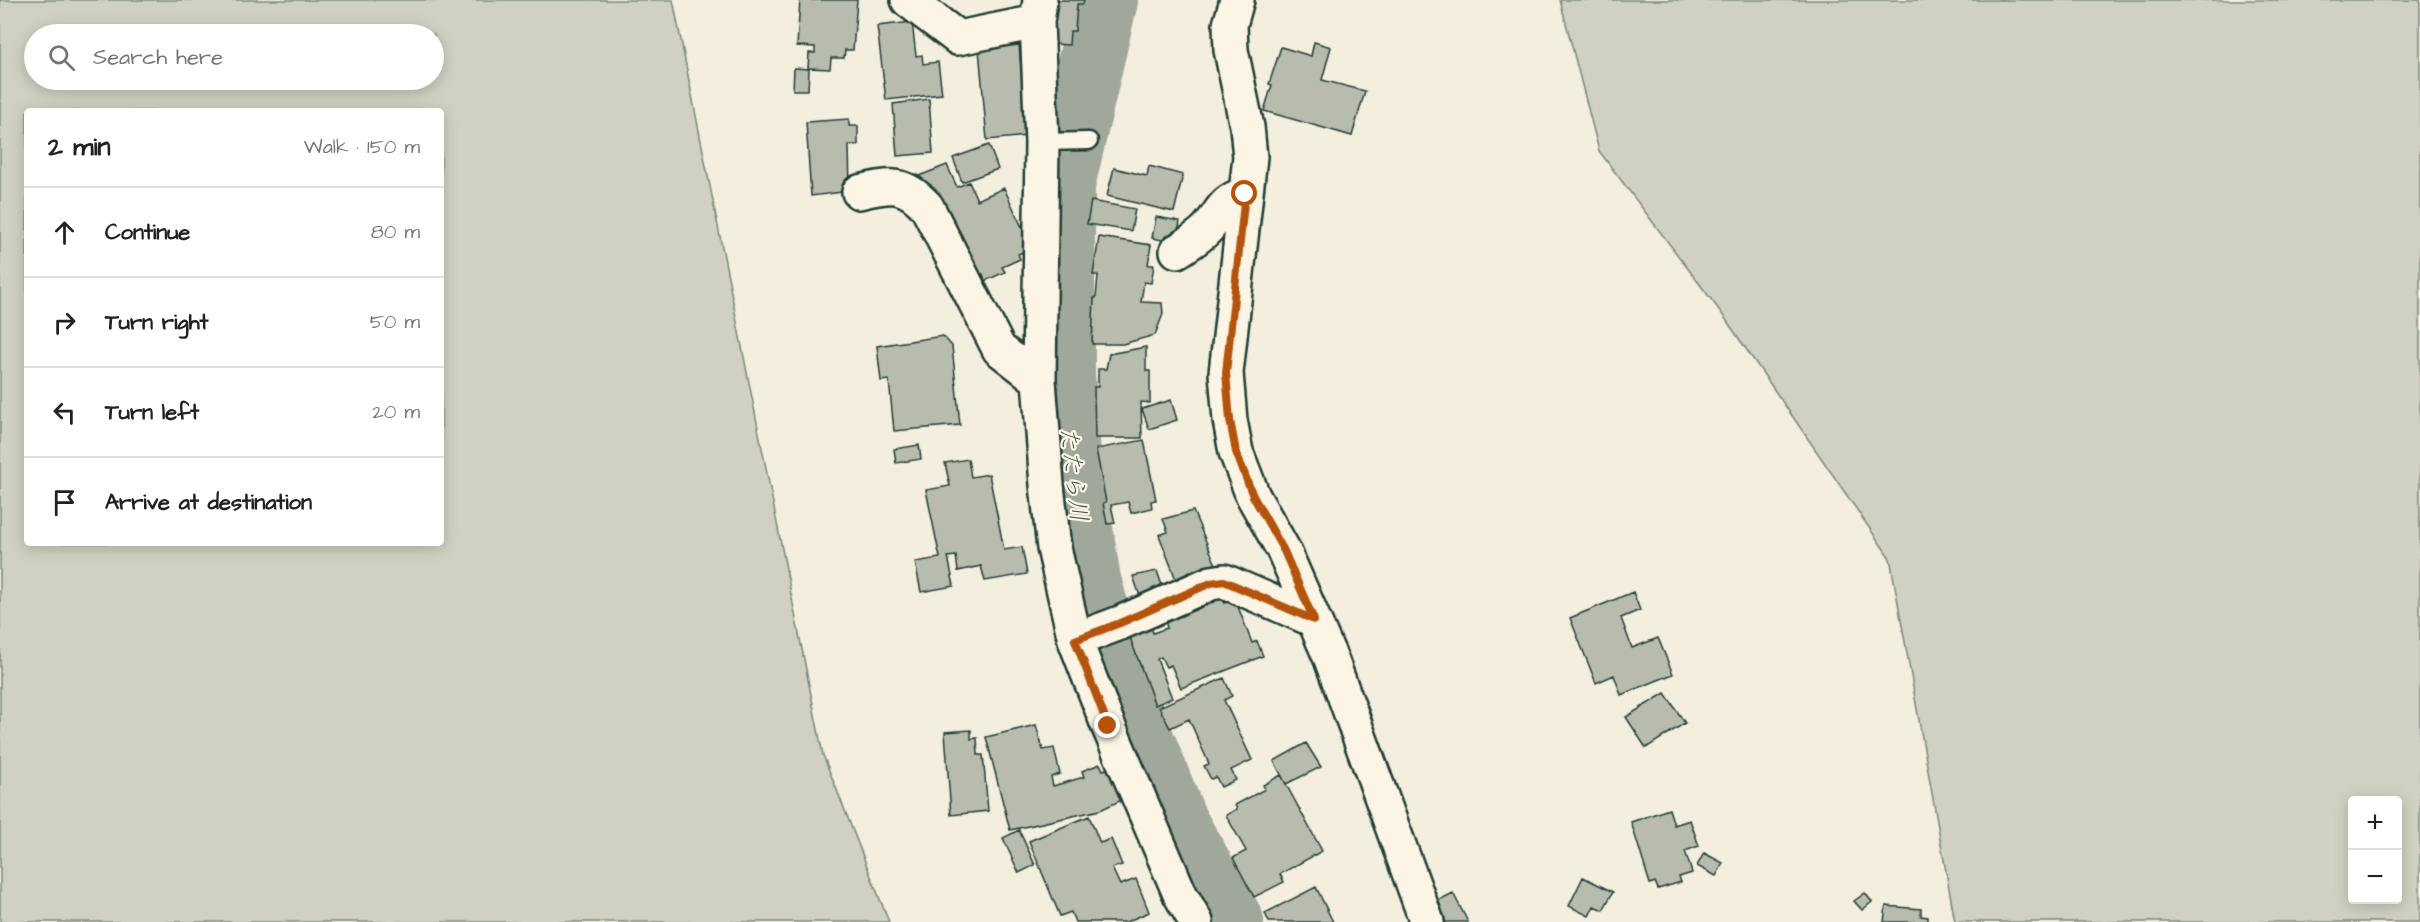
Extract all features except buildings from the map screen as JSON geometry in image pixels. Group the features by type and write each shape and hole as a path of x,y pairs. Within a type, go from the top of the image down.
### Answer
{"street":[{"path":"908,0 958,38 1038,11 1047,141 1039,380 1053,538 1079,638 1108,726 1180,894 1196,922"},
{"path":"1237,0 1230,25 1231,50 1250,157 1226,373 1230,420 1236,452 1253,496 1284,551 1332,659 1427,922"},
{"path":"860,192 884,186 902,187 915,194 927,207 999,349 1039,380"},
{"path":"1178,251 1208,228 1222,206 1230,199 1245,194"},
{"path":"1079,638 1120,623 1211,583 1224,581 1314,620"}],"lane":[{"path":"1047,141 1089,141"}],"shaded area":[{"path":"0,0 673,0 823,755 889,922 0,922"},
{"path":"1560,0 2420,0 2420,922 1955,922 1890,558 1720,311 1599,151"}],"waterway":[{"name":"たたら川","path":"1105,0 1062,185 1062,373 1068,454 1088,580 1113,670 1175,823 1231,922"}],"route":[{"path":"1108,726 1075,640 1211,583 1224,581 1314,620 1284,551 1253,496 1236,452 1230,420 1226,373 1245,194"}]}
